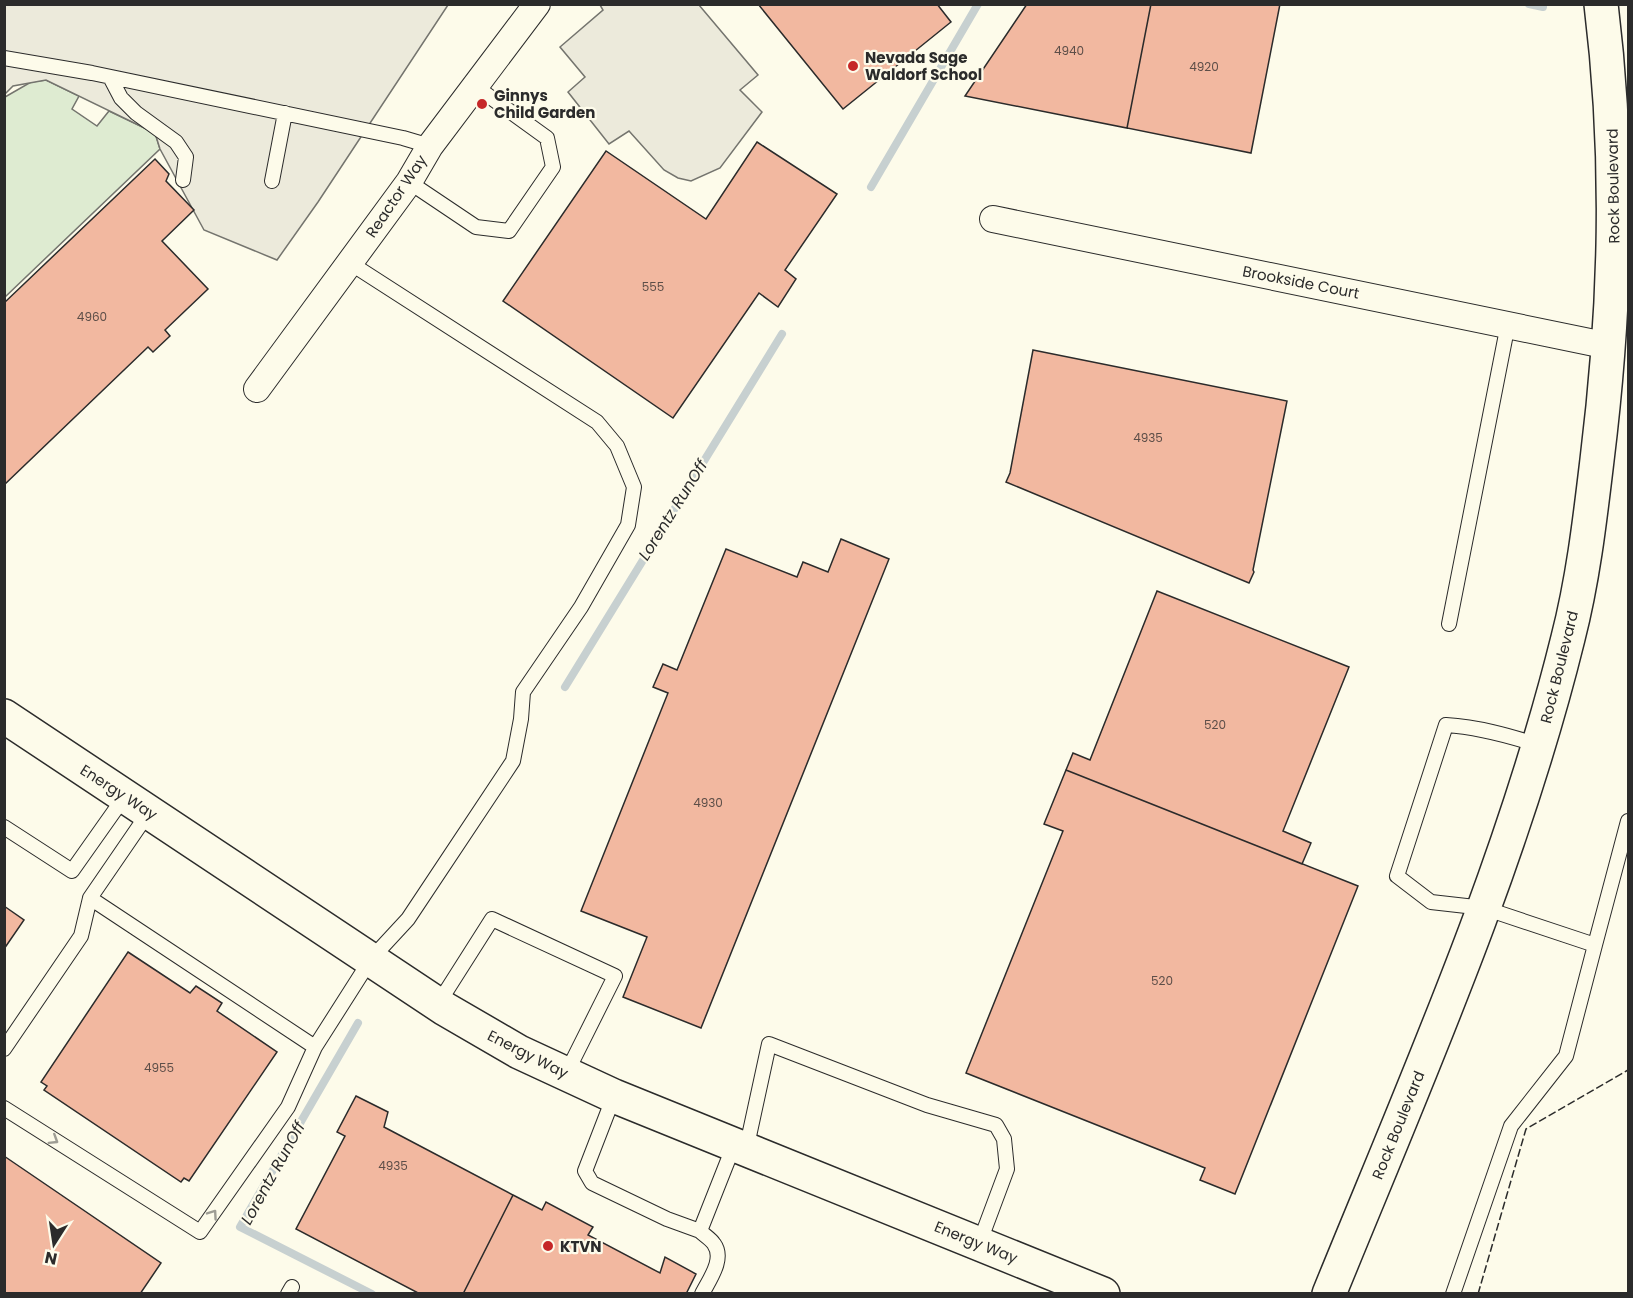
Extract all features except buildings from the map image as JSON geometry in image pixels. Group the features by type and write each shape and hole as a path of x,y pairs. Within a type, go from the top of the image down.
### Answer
{"main road":[{"name":"Rock Boulevard","path":"1329,1293 1484,908 1538,745 1569,636 1585,551 1605,394 1614,279 1612,124 1601,4"},
{"name":"Energy Way","path":"4,716 438,1004 519,1052 614,1096 1103,1293"}],"street":[{"name":"Reactor Way","path":"256,389 409,182 430,146 537,4"},
{"name":"Brookside Court","path":"993,219 1609,346"}],"lane":[{"path":"4,58 285,113 403,138 430,146"},
{"path":"110,77 121,99 176,142 186,157 183,180"},
{"path":"409,182 476,227 509,231 553,167 547,138 475,87"},
{"path":"272,181 285,113"},
{"path":"4,1108 200,1232 288,1107 315,1047 371,959 408,919 513,761 524,692 581,607 628,525 634,487 617,446 597,422 350,263"},
{"path":"1449,624 1508,324"},
{"path":"1538,745 1494,731 1446,725 1396,876 1431,902 1484,908 1595,945"},
{"path":"4,828 72,871 137,803"},
{"path":"4,1049 81,936 90,898 137,803"},
{"path":"1453,1293 1511,1126 1566,1056 1629,821"},
{"path":"90,898 315,1047"},
{"path":"438,1004 492,919 615,976 566,1074"},
{"path":"700,1231 740,1147 769,1044 927,1105 996,1125 1004,1139 1007,1169 979,1244"},
{"path":"614,1096 585,1171 587,1176 592,1183 667,1219 700,1231 714,1244 718,1253 718,1262 702,1293"}],"green space":[{"path":"46,80 79,96 72,109 97,126 109,111 155,133 160,149 5,297 5,97 31,82"}],"shaded area":[{"path":"5,5 448,5 277,260 204,230 160,149 155,133 46,80 13,86 5,94"},
{"path":"600,5 699,5 758,75 740,90 762,112 720,168 691,181 678,178 664,170 629,131 609,144 568,92 585,77 560,47 603,10"}],"waterway":[{"name":"Lorentz RunOff","path":"871,187 978,4"},
{"path":"1529,4 1543,7"},
{"name":"Lorentz RunOff","path":"565,687 782,334"},
{"name":"Lorentz RunOff","path":"358,1023 240,1227 372,1294"}],"fence":[{"path":"1478,1294 1526,1129 1628,1070 1628,1066"}],"place":[{"name":"Nevada Sage Waldorf School","path":"853,66"},
{"name":"Ginnys Child Garden","path":"482,104"},
{"name":"KTVN","path":"548,1246"}]}
